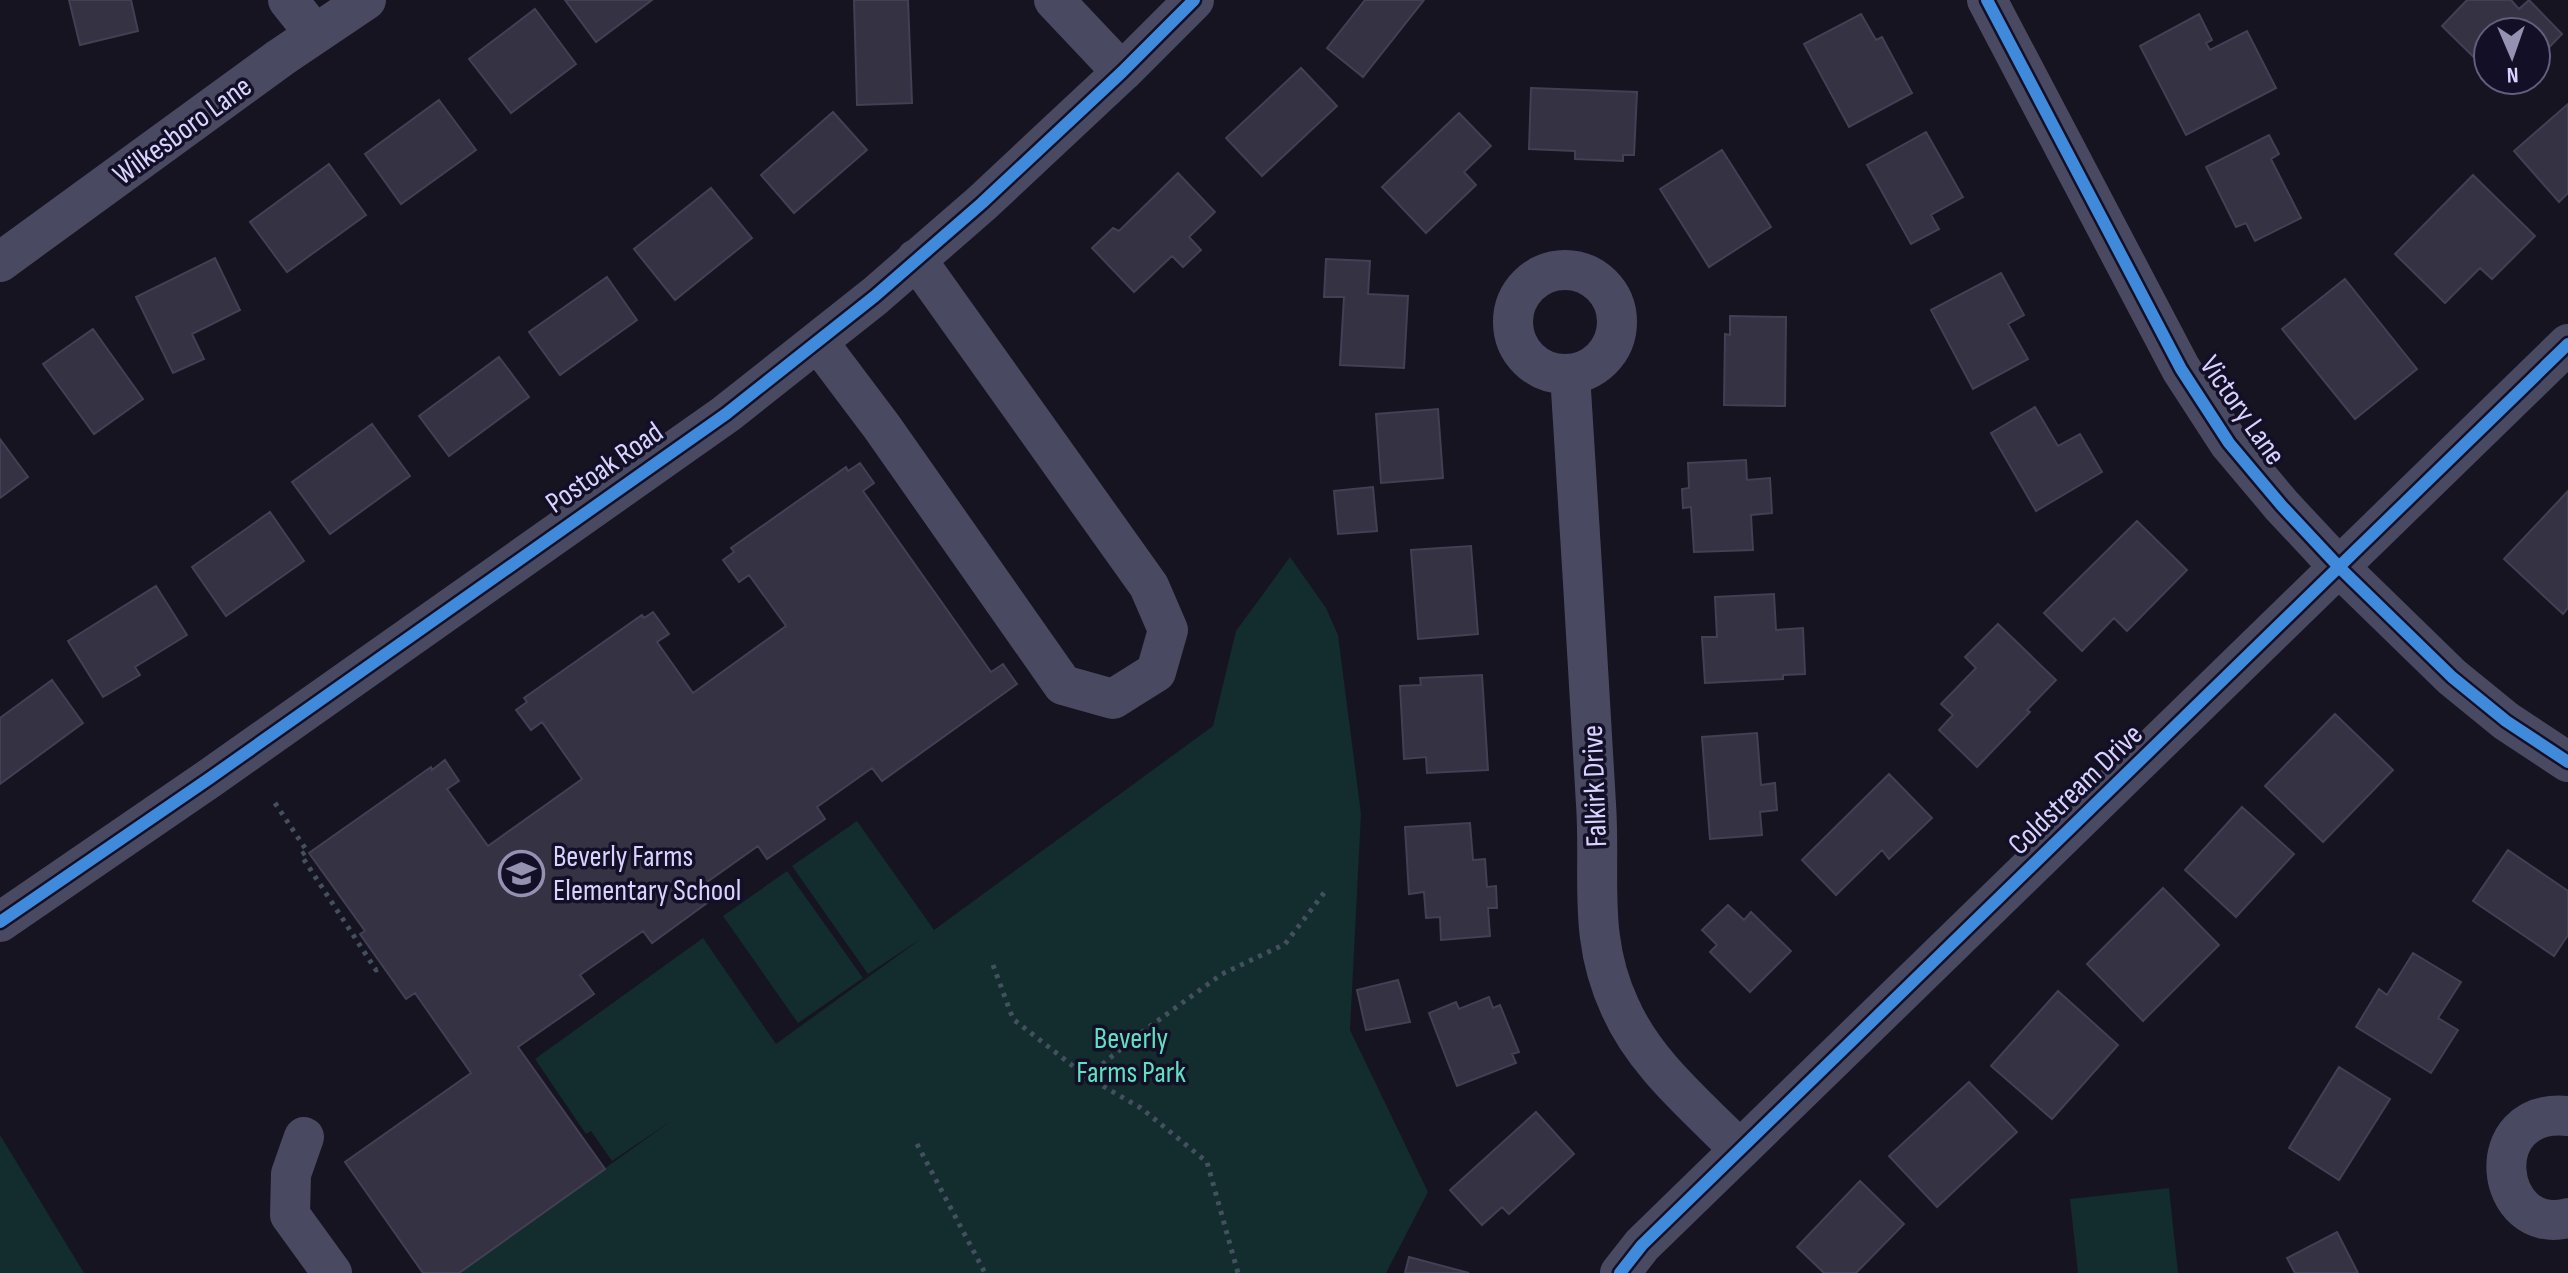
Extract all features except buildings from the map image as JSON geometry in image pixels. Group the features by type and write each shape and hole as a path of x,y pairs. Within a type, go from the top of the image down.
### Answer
{"street":[{"path":"288,0 315,34"},
{"name":"Wilkesboro Lane","path":"0,262 366,0"},
{"path":"1054,0 1122,72"},
{"name":"Postoak Road","path":"0,922 230,764 726,414 818,342 982,203 1194,0"},
{"name":"Victory Lane","path":"1987,0 2181,369 2229,443 2340,568 2452,677 2506,721 2568,762"},
{"path":"818,342 882,427 1063,685 1113,699 1156,672 1168,630 1149,586 916,259"},
{"name":"Coldstream Drive","path":"1620,1273 1642,1245 2568,344"},
{"name":"Falkirk Drive","path":"1570,374 1597,812 1596,909 1603,956 1619,1006 1640,1045 1740,1150"},
{"path":"2568,1116 2536,1119 2521,1129 2510,1144 2505,1161 2506,1180 2513,1196 2526,1209 2542,1218 2568,1218"},
{"path":"304,1137 291,1174 290,1215 332,1273"}],"path":[{"path":"275,803 307,851 301,855 376,970 383,966"},
{"path":"1087,1077 1134,1038 1222,974 1285,944 1327,889"},
{"path":"993,965 1013,1019 1087,1077 1141,1108 1207,1162 1238,1273"},
{"path":"917,1144 985,1273"}],"green space":[{"name":"Beverly Farms Park","path":"1290,557 1326,608 1338,635 1361,814 1350,1030 1428,1192 1386,1273 459,1273 671,1121 612,1161 591,1131 586,1134 535,1059 703,938 776,1044 922,938 868,974 792,866 857,821 934,930 1213,726 1236,631"},
{"path":"787,871 863,978 798,1023 723,916"},
{"path":"0,1135 84,1273 0,1273"},
{"path":"2169,1188 2178,1273 2078,1273 2070,1199"}],"cycle path":[{"path":"0,922 210,778 726,414 875,296 982,203 1194,0"},
{"path":"1987,0 2181,369 2229,443 2340,568 2452,677 2506,721 2568,762"},
{"path":"1620,1273 1642,1245 2568,344"}],"place":[{"name":"Beverly Farms Elementary School","path":"522,873"}]}
